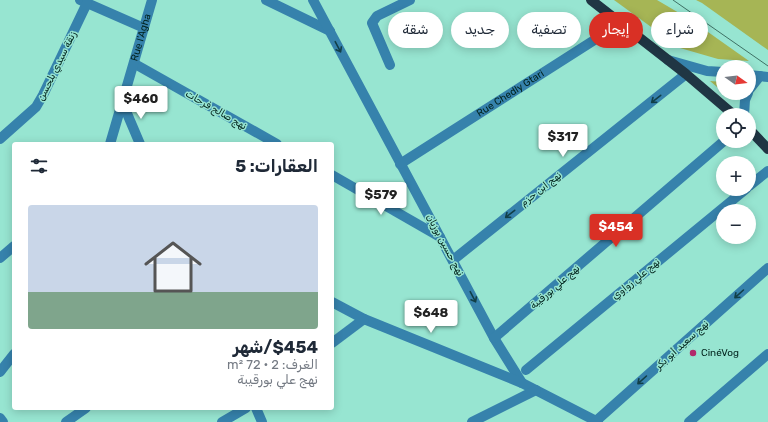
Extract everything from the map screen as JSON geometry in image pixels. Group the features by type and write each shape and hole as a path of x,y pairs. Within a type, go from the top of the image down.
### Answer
{"main road":[{"path":"591,0 607,12"},
{"path":"643,41 686,74 726,108"},
{"path":"756,136 768,149"}],"street":[{"name":"Rue l'Agha","path":"111,142 123,104 152,0"},
{"path":"266,0 330,32"},
{"name":"نهج حسين بوزيان","path":"313,0 494,338 522,383"},
{"path":"390,65 372,23 377,16 410,0"},
{"path":"84,2 144,28"},
{"name":"زنقة سيدي بلحسن","path":"0,138 36,107 43,95 84,2"},
{"name":"Rue Chedly Gtari","path":"400,164 589,43"},
{"path":"666,59 706,71 716,72"},
{"name":"نهج صالح فرحات","path":"134,64 273,142"},
{"name":"نهج ابن حزم","path":"453,260 686,74"},
{"path":"756,83 764,76"},
{"path":"123,104 139,142"},
{"name":"نهج علي بورقيبة","path":"494,338 716,148"},
{"path":"756,180 768,171"},
{"path":"334,176 440,237"},
{"name":"نهج علي زواوي","path":"526,370 737,196"},
{"path":"0,258 12,248"},
{"name":"نهج سعيد أبو بكر","path":"597,422 768,268"},
{"path":"334,303 364,319 522,383 597,422"},
{"path":"334,342 364,319"},
{"path":"689,422 768,354"},
{"path":"0,372 12,357"},
{"path":"472,422 536,390"},
{"path":"66,422 83,410"},
{"path":"222,422 243,410"},
{"path":"257,410 262,422"},
{"path":"0,418 3,422"}],"green space":[{"path":"614,0 657,0 677,12 651,12 651,27 643,21 643,12 630,12"},
{"path":"696,0 768,0 768,50 702,3"},
{"path":"708,32 748,60 718,59 680,48 708,48"},
{"path":"710,81 716,81 716,86"}],"tram line":[{"path":"673,0 768,66"}],"place":[{"name":"CinéVog","path":"693,353"}]}
